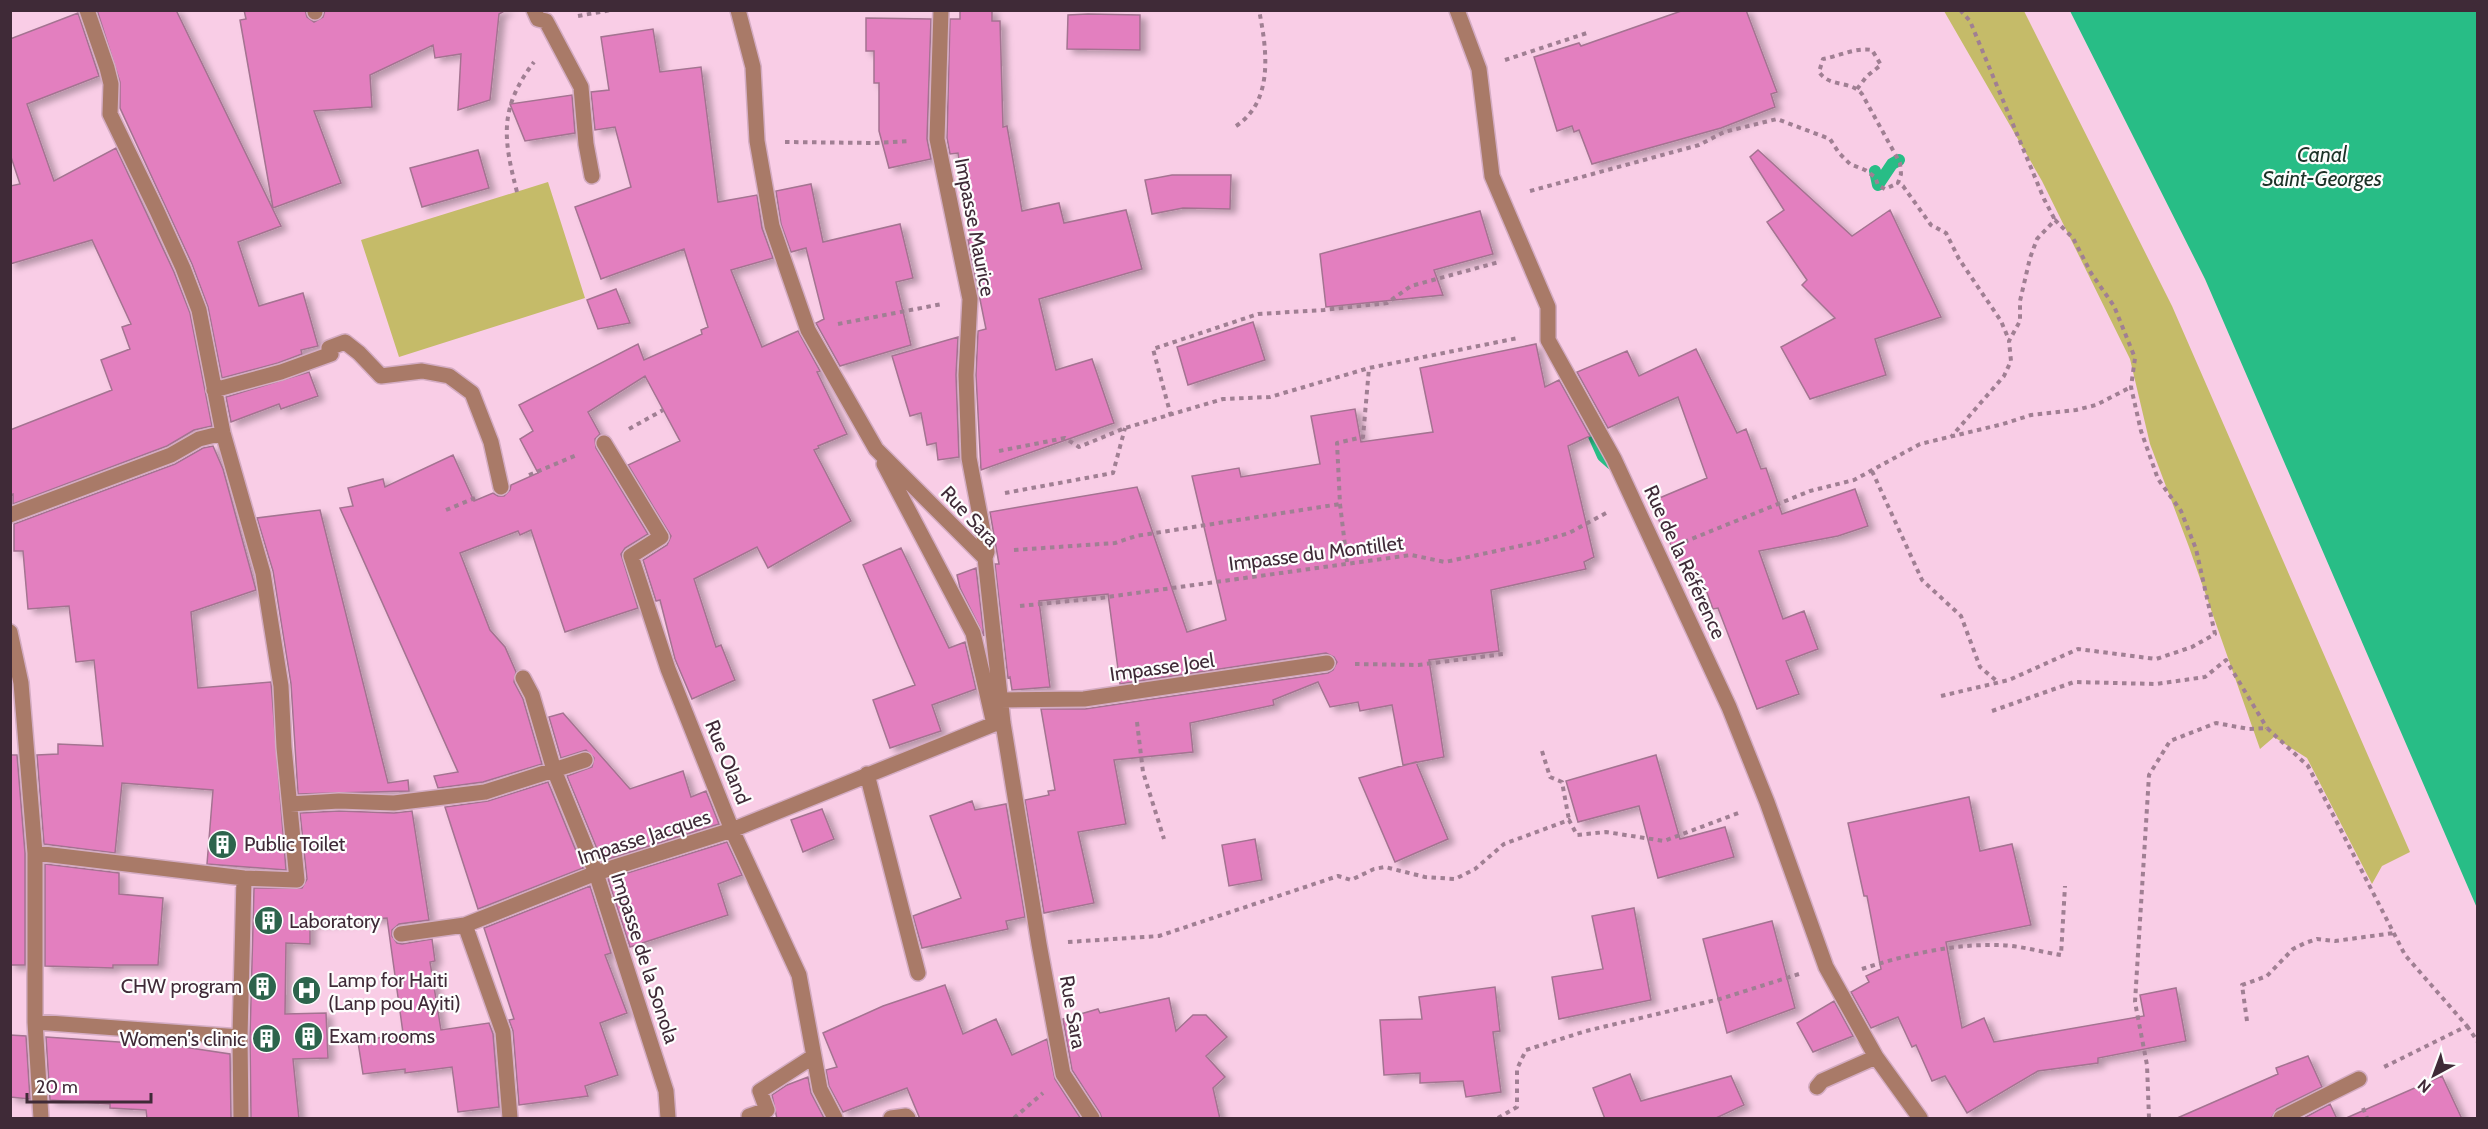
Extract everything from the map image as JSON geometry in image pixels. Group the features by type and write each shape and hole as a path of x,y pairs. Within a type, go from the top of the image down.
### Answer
{"street":[{"path":"35,853 244,878 297,880 284,747 281,686 263,573 223,433 199,310 183,268 110,114 111,84 87,10"},
{"path":"534,10 538,19 546,21 581,87 586,144 592,176"},
{"name":"Rue Sara","path":"738,10 753,66 757,141 772,226 807,330 876,449 986,555 1001,700 999,724 1063,1074 1092,1119"},
{"name":"Impasse Maurice","path":"941,10 937,139 970,299 966,375 969,458 986,555"},
{"name":"Rue de la Référence","path":"1457,10 1479,69 1492,177 1548,307 1548,339 1614,459 1729,707 1767,802 1830,973 1876,1057 1920,1119"},
{"path":"214,390 281,372 331,354 328,348 345,342 359,352 381,376 422,370 449,376 472,393 491,442 501,487"},
{"path":"10,515 171,455 199,439 223,433"},
{"name":"Rue Oland","path":"604,443 661,537 631,556 668,669 732,830 799,975 820,1089 835,1119"},
{"path":"876,449 974,633 999,724"},
{"path":"10,632 21,683 35,853 35,1022 41,1119"},
{"name":"Impasse Joel","path":"1001,700 1084,699 1328,663"},
{"name":"Impasse de la Sonola","path":"523,678 532,695 554,770 596,873 666,1090 668,1119"},
{"name":"Impasse Jacques","path":"401,934 465,925 596,873 732,830 867,774 999,724"},
{"path":"291,804 339,801 394,803 485,792 585,760"},
{"path":"867,774 918,973"},
{"path":"242,1119 240,1037 244,878"},
{"path":"465,925 503,1032 510,1119"},
{"path":"35,1022 240,1037"},
{"path":"751,1119 749,1116 767,1110 760,1091 814,1056"},
{"path":"1817,1087 1822,1082 1876,1057"},
{"path":"2281,1119 2359,1079"},
{"path":"891,1119 906,1116 908,1119"}],"path":[{"path":"517,192 509,154 506,118 523,77 536,60 552,49 546,21 611,10"},
{"path":"1236,126 1252,112 1260,98 1265,55 1259,10"},
{"path":"1941,696 2009,680 2078,649 2156,659 2192,647 2215,633 2196,549 2181,511 2158,479 2141,430 2131,387 2135,358 2114,306 2091,273 2073,238 2055,220 2026,157 1970,21 1960,10"},
{"path":"1479,69 1590,32"},
{"path":"1501,199 1699,145 1724,132 1777,119 1830,139 1850,164 1866,170 1875,177 1878,185 1885,189 1898,183 1901,174 1900,164 1857,89 1824,80 1819,72 1823,59 1845,55 1862,48 1872,50 1881,65 1867,76 1857,89"},
{"path":"757,141 873,143"},
{"path":"1898,183 1903,186 1931,225 1946,233 1959,259 2001,321 2009,341 2011,361 2004,376 1951,436"},
{"path":"2009,341 2020,321 2020,301 2037,239 2055,220"},
{"path":"1171,416 1153,349 1258,314 1387,303 1411,286 1525,255"},
{"path":"807,330 970,299"},
{"path":"969,458 1025,444 1065,438 1079,447 1125,428 1223,399 1270,397 1369,368 1526,336"},
{"path":"1347,562 1340,504 1337,443 1363,437 1369,368"},
{"path":"1658,553 1810,491 1854,480 1920,444 2031,415 2076,410 2096,405 2131,387"},
{"path":"446,510 604,443 663,410"},
{"path":"977,498 1113,472 1125,428"},
{"path":"1872,471 1922,580 1961,616 1980,667 1998,682"},
{"name":"Impasse du Montillet","path":"991,609 1100,598 1347,562 1411,555 1445,562 1538,542 1569,532 1633,500"},
{"path":"986,555 1115,543 1136,536 1340,504"},
{"path":"1328,663 1418,665 1503,654"},
{"path":"1992,711 2074,682 2156,684 2205,677 2226,660 2267,728 2308,766 2405,955 2467,1026 2478,1042"},
{"path":"1132,691 1143,772 1164,839"},
{"path":"2149,1119 2147,1065 2135,1002 2149,775 2170,741 2216,723 2249,729 2267,728"},
{"path":"1542,751 1550,777 1562,782 1569,820 1577,835 1606,832 1664,841 1767,802"},
{"path":"1039,944 1160,936 1338,876 1351,880 1374,869 1384,867 1425,877 1455,879 1475,869 1504,844 1569,820"},
{"path":"1498,1119 1517,1107 1517,1069 1526,1050 1586,1032 1898,957 1948,948 1999,944 2061,955 2065,886"},
{"path":"2247,1021 2242,985 2267,976 2293,949 2317,939 2335,941 2394,933"},
{"path":"2359,1079 2467,1026"},
{"path":"1014,1119 1063,1074"}],"shaded area":[{"path":"1944,11 2024,11 2172,306 2410,852 2382,866 2372,884 2307,758 2274,737 2260,749 2150,444 2130,359 2042,181"},
{"path":"548,182 585,298 399,357 361,240"}],"water":[{"name":"Canal Saint-Georges","path":"2070,11 2477,11 2477,908 2205,279"}],"building":[{"path":"97,10 176,10 281,226 238,242 259,306 303,293 318,346 301,350 302,354 278,363 222,378 208,307 192,264 120,108 120,82"},
{"path":"244,10 305,10 307,17 314,22 323,17 325,10 506,10 499,14 490,100 458,110 461,54 435,58 433,45 370,75 372,107 314,111 341,183 273,208 240,20 246,19"},
{"path":"960,10 992,10 992,21 1000,21 1003,127 1007,126 1022,211 1059,203 1064,223 1126,210 1142,269 1039,299 1056,370 1092,359 1114,423 981,470 976,375 978,331 986,329 968,240 970,240 958,153 950,154 947,138 950,19 960,19"},
{"path":"1684,10 1746,10 1777,92 1771,94 1775,107 1721,128 1592,164 1579,130 1574,132 1572,126 1557,131 1534,57 1579,43 1581,46"},
{"path":"78,13 99,76 27,104 54,181 116,148 174,272 190,313 212,426 194,430 167,446 13,504 13,494 10,495 10,430 112,390 101,360 130,349 122,327 131,324 92,240 10,264 10,186 20,184 10,154 10,39"},
{"path":"1068,15 1140,15 1140,50 1067,49"},
{"path":"866,18 931,19 927,139 931,159 889,168 879,131 879,83 874,83 874,51 866,51"},
{"path":"653,29 660,72 701,67 718,202 757,195 762,228 773,258 731,270 762,347 798,331 820,371 817,372 847,434 818,446 819,448 814,450 851,521 768,568 757,547 694,579 716,647 721,645 735,680 692,699 675,659 660,600 656,601 643,560 667,545 671,536 628,465 680,441 645,376 588,412 600,434 595,439 596,448 648,534 625,548 621,554 638,608 565,632 531,530 520,535 518,531 460,553 490,630 505,647 516,672 514,682 523,699 542,764 483,782 438,788 434,776 458,772 340,508 353,506 348,488 383,479 385,487 453,455 474,501 493,493 504,496 510,490 511,485 538,473 520,439 533,431 519,405 638,344 644,360 702,334 701,330 708,327 684,249 601,279 575,207 631,187 615,127 595,130 591,92 609,90 601,37"},
{"path":"572,95 575,133 525,141 510,104"},
{"path":"478,150 489,188 422,207 410,168"},
{"path":"1758,150 1852,236 1890,210 1941,317 1875,339 1886,375 1810,399 1781,347 1835,318 1802,285 1807,280 1767,222 1784,210 1750,157"},
{"path":"1172,175 1231,175 1230,209 1183,208 1152,214 1145,180"},
{"path":"811,184 823,242 900,224 913,278 896,282 911,345 840,366 816,323 824,319 806,248 791,252 781,224 776,191"},
{"path":"1480,211 1493,254 1434,270 1443,295 1326,307 1320,254"},
{"path":"616,289 630,323 598,329 587,300"},
{"path":"1253,322 1265,360 1188,385 1177,347"},
{"path":"958,337 956,375 959,457 938,460 936,443 927,445 921,413 910,416 892,356"},
{"path":"1536,344 1545,387 1559,380 1590,436 1568,446 1594,557 1584,562 1586,569 1491,590 1499,651 1429,660 1444,757 1403,765 1392,705 1360,711 1358,702 1330,707 1318,682 1273,700 1274,705 1190,723 1193,752 1114,760 1126,824 1078,832 1094,903 1044,913 1025,800 1049,795 1048,791 1055,790 1041,709 1085,709 1328,673 1333,670 1337,662 1334,657 1326,653 1120,684 1108,594 1039,601 1050,687 1012,690 1010,677 1008,678 995,564 999,564 990,512 1137,487 1187,632 1226,620 1192,476 1239,468 1241,477 1320,464 1311,416 1355,409 1361,442 1433,432 1420,368"},
{"path":"1696,349 1737,433 1746,429 1761,469 1766,468 1782,514 1855,489 1868,526 1838,536 1759,551 1783,619 1804,611 1818,649 1786,661 1799,694 1757,709 1718,608 1713,609 1701,576 1689,582 1650,502 1707,478 1678,397 1608,428 1577,372 1627,351 1639,376"},
{"path":"309,372 318,396 281,409 279,404 231,422 226,397"},
{"path":"213,446 223,469 256,590 191,612 198,688 271,682 286,870 207,864 213,790 122,783 115,853 44,844 37,755 58,754 58,744 103,746 94,660 76,662 69,606 28,609 23,551 14,551 14,524 175,464 203,448"},
{"path":"320,510 388,783 408,780 409,791 298,794 291,684 273,571 257,518"},
{"path":"901,548 949,648 965,642 976,689 932,705 941,731 890,748 873,700 915,685 863,565"},
{"path":"976,568 984,636 960,588 957,575"},
{"path":"563,713 630,789 683,771 691,797 706,791 719,824 602,861 567,776 592,767 594,758 586,750 561,758 549,717"},
{"path":"10,755 17,755 25,853 25,965 10,965"},
{"path":"1656,755 1680,839 1725,827 1734,857 1658,878 1639,806 1578,822 1566,781"},
{"path":"1416,762 1448,839 1395,862 1359,778"},
{"path":"548,782 583,868 478,909 445,807 488,801"},
{"path":"1969,797 1980,851 2012,844 2031,925 1946,942 1962,1028 1984,1018 1994,1042 2144,1016 2140,995 2176,988 2186,1041 2098,1058 2098,1063 2038,1071 1967,1113 1945,1076 1932,1081 1916,1045 1912,1047 1898,1017 1871,1028 1851,992 1869,982 1866,976 1881,969 1867,896 1864,896 1848,823"},
{"path":"972,801 975,810 1006,804 1025,917 1006,921 1008,929 922,948 913,916 961,898 930,816"},
{"path":"822,809 834,839 803,852 791,820"},
{"path":"339,811 394,813 412,811 429,920 399,924 392,930 392,936 397,943 402,944 432,939 435,961 430,962 441,1030 489,1023 493,1034 499,1107 458,1112 452,1067 405,1073 405,1069 363,1074 358,1042 403,1033 387,918 310,923 310,944 286,943 285,1014 326,1013 328,1058 293,1059 299,1119 251,1119 250,1037 254,888 302,888 307,879 300,813"},
{"path":"1255,839 1262,880 1229,886 1222,845"},
{"path":"727,842 742,875 718,884 728,915 630,947 608,879"},
{"path":"45,864 119,873 119,894 163,898 158,965 113,965 113,968 45,966"},
{"path":"590,886 611,953 605,955 627,1013 600,1023 618,1075 585,1086 588,1096 519,1105 513,1031 509,1020 514,1019 484,928"},
{"path":"1634,908 1651,1000 1559,1019 1552,977 1603,969 1592,916"},
{"path":"1772,921 1795,1008 1727,1033 1703,939"},
{"path":"945,985 963,1034 996,1019 1012,1055 1047,1039 1055,1079 1081,1119 920,1119 907,1088 843,1112 829,1086 826,1070 837,1067 823,1033 883,1006"},
{"path":"1495,987 1500,1031 1493,1032 1501,1092 1466,1097 1463,1081 1420,1083 1420,1073 1384,1075 1380,1020 1422,1019 1419,997"},
{"path":"1169,998 1176,1031 1193,1015 1206,1015 1227,1037 1206,1056 1225,1077 1213,1088 1220,1119 1102,1119 1072,1070 1063,1019 1098,1009 1100,1013"},
{"path":"1834,1001 1853,1036 1813,1052 1797,1023"},
{"path":"10,1035 26,1036 30,1099 10,1097"},
{"path":"46,1037 177,1046 230,1054 231,1119 147,1119 146,1110 110,1108 110,1104 50,1100"},
{"path":"2308,1056 2322,1087 2277,1109 2271,1119 2175,1119 2278,1074 2276,1068"},
{"path":"1630,1074 1641,1101 1731,1076 1744,1105 1714,1119 1605,1119 1593,1088"},
{"path":"2442,1076 2462,1119 2344,1119"},
{"path":"808,1077 811,1093 824,1118 777,1119 772,1095 787,1085"},
{"path":"2330,1104 2337,1119 2302,1119"}],"waterway":[{"path":"1875,171 1878,185 1892,164 1899,160"},
{"path":"1594,436 1603,456 1612,464"}],"place":[{"name":"Public Toilet","path":"223,844"},
{"name":"Laboratory","path":"268,921"},
{"name":"CHW program","path":"263,986"},
{"name":"Lamp for Haiti (Lanp pou Ayiti)","path":"307,991"},
{"name":"Exam rooms","path":"308,1036"},
{"name":"Women's clinic","path":"267,1039"}]}
